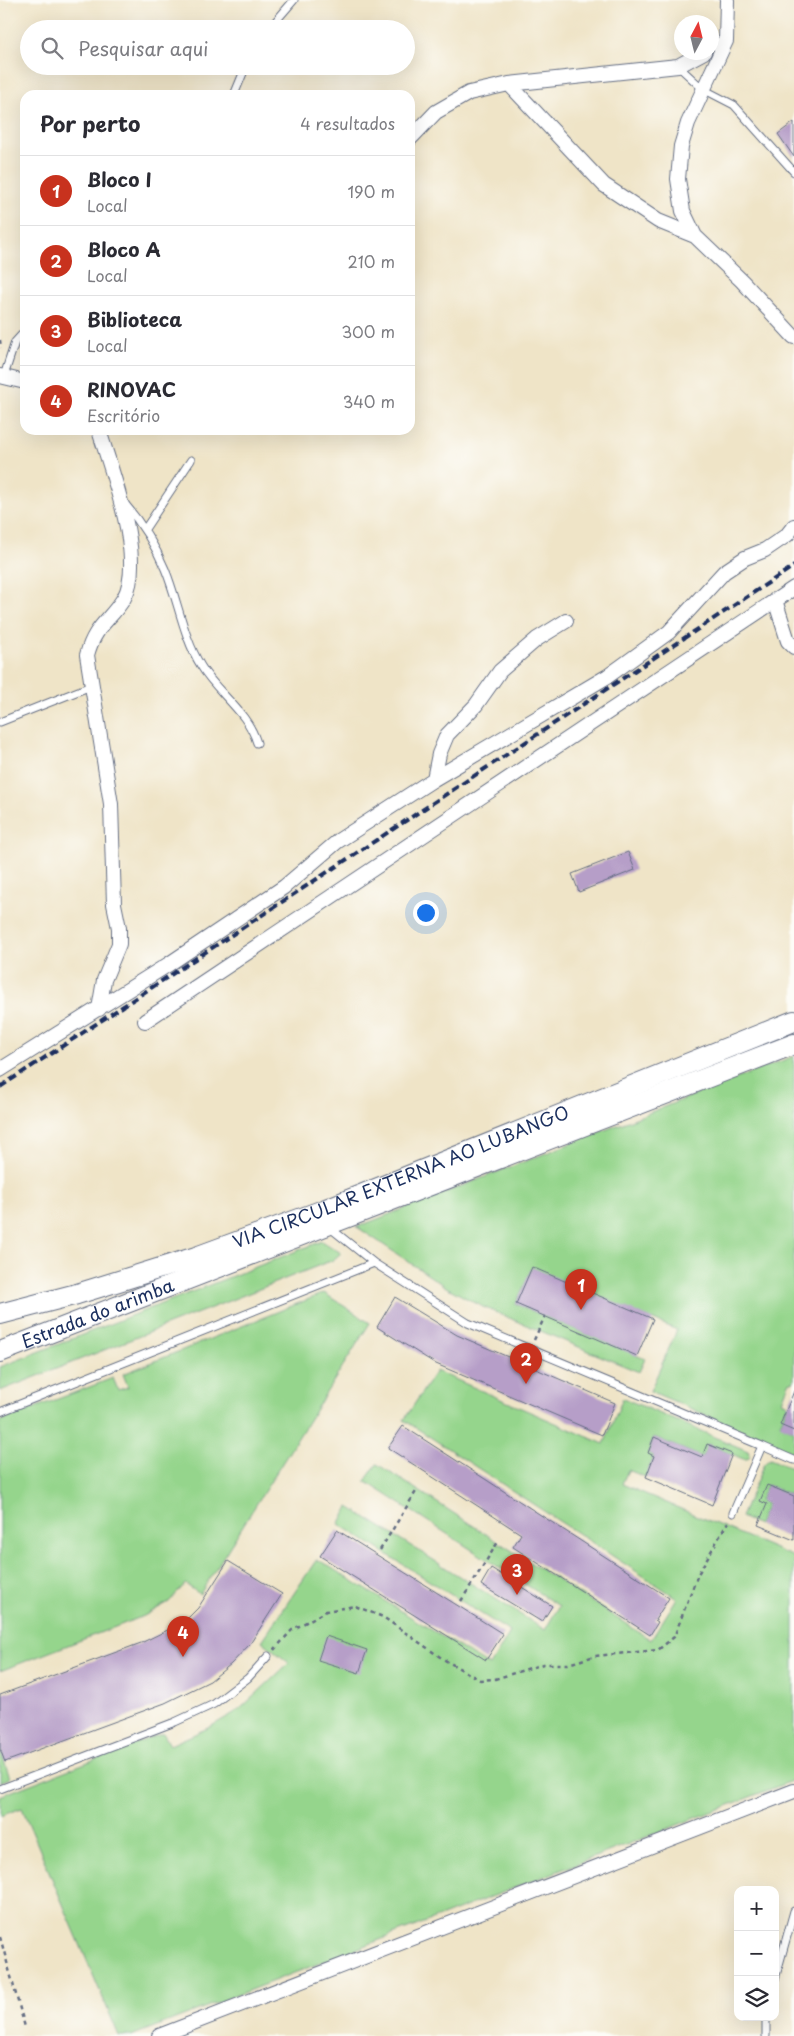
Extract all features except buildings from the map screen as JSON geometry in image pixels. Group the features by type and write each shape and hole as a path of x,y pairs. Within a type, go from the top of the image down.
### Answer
{"main road":[{"name":"VIA CIRCULAR EXTERNA AO LUBANGO","path":"0,1314 77,1294 196,1257 321,1211 794,1021"},
{"name":"VIA CIRCULAR EXTERNA AO LUBANGO","path":"197,1275 794,1044"},
{"name":"Estrada do arimba","path":"0,1352 197,1275"}],"street":[{"path":"727,0 726,41 688,123 681,146 678,180 683,211 695,236 742,281 794,338"},
{"path":"719,45 726,41"},
{"path":"415,133 436,112 469,93 509,84 678,66 689,60"},
{"path":"509,84 604,185 658,221 695,236"},
{"path":"2,376 20,381"},
{"path":"99,1009 104,980 119,944 119,928 114,904 108,781 87,655 90,642 102,622 124,598 129,582 130,554 120,498 101,435"},
{"path":"0,1070 99,1009 284,887 338,841 434,779 608,676 669,632 724,572 745,558 765,550 787,535 794,526"},
{"path":"146,1021 794,588"},
{"path":"775,600 788,641 794,647"},
{"path":"434,779 439,754 447,735 476,705 500,671 537,639 566,622"},
{"path":"159,2036 794,1791"}],"lane":[{"path":"277,20 294,0"},
{"path":"678,66 703,89 734,105 794,172"},
{"path":"236,90 242,75"},
{"path":"2,376 16,342 20,337"},
{"path":"145,529 191,460"},
{"path":"120,498 145,529 165,570 200,665 215,686 242,714 257,743"},
{"path":"0,722 91,686"},
{"path":"327,1225 374,1263 468,1324 794,1460"},
{"path":"0,1412 374,1263"},
{"path":"733,1513 762,1446"},
{"path":"0,1789 176,1722 214,1704 248,1678 268,1656"},
{"path":"776,1976 794,1911"},
{"path":"766,2021 766,2036"}],"path":[{"path":"530,1350 545,1316"},
{"path":"380,1550 417,1490"},
{"path":"268,1656 292,1630 326,1611 355,1606 384,1617 443,1659 480,1680 495,1680 543,1664 568,1664 595,1656 658,1650 674,1637 698,1574 714,1543 733,1513"},
{"path":"461,1601 498,1542"},
{"path":"0,1938 25,2027"}],"green space":[{"path":"794,1056 794,1381 789,1383 782,1401 788,1404 780,1424 794,1431 794,1453 650,1391 677,1330 532,1268 516,1304 645,1359 639,1372 483,1307 446,1287 357,1227"},
{"path":"322,1241 341,1253 333,1260 0,1391 0,1367"},
{"path":"324,1293 370,1323 200,1594 185,1584 169,1602 144,1616 0,1671 0,1421 113,1378 118,1390 128,1387 123,1374"},
{"path":"436,1371 604,1444 623,1398 748,1451 750,1456 747,1459 743,1459 708,1444 702,1457 654,1437 648,1453 654,1456 645,1477 628,1470 622,1484 794,1557 794,1780 131,2036 119,2036 22,1808 0,1816 0,1796 163,1733 170,1745 208,1728 239,1710 289,1663 262,1641 317,1559 490,1666 510,1632 339,1524 349,1507 545,1630 559,1606 365,1481 377,1464 651,1640 677,1598 404,1420"},
{"path":"770,1459 794,1469 794,1496 767,1485 760,1501 767,1504 758,1525 741,1517 764,1464"},
{"path":"0,1749 10,1778 0,1782"}],"railway":[{"path":"0,1087 794,566"}],"place":[{"name":"Bloco I","path":"581,1310"},
{"name":"Bloco A","path":"526,1384"},
{"name":"Biblioteca","path":"517,1595"},
{"name":"RINOVAC","path":"183,1657"}]}
